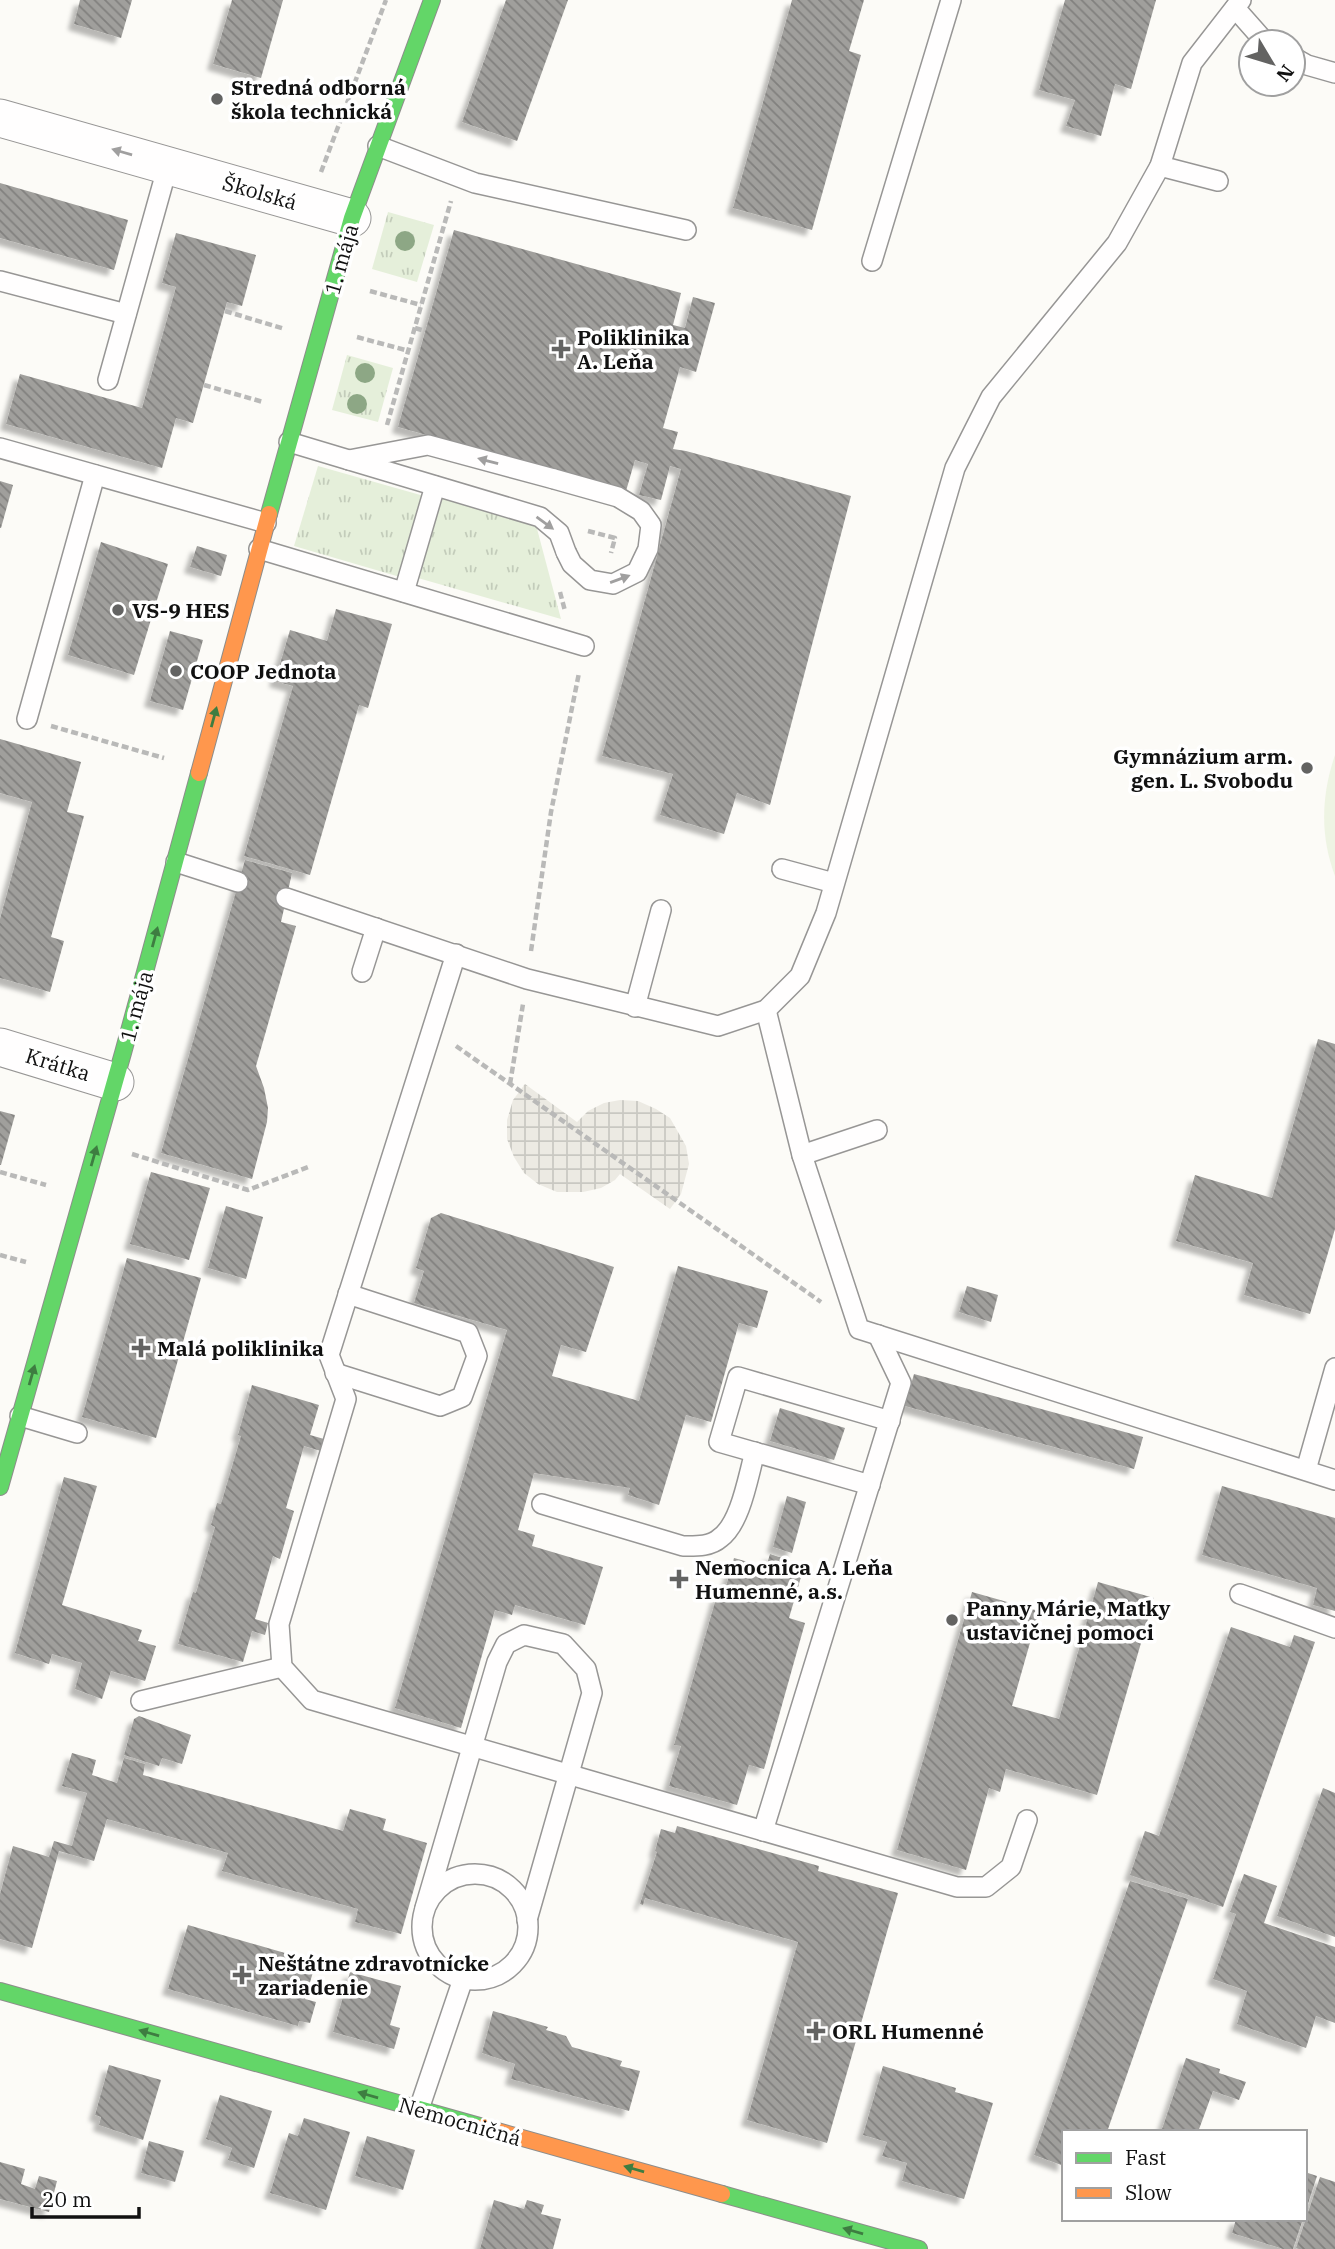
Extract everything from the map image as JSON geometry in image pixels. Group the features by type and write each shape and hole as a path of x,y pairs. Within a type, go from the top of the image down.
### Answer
{"street":[{"name":"1. mája","path":"0,1488 176,862 266,523 352,218 432,0"},
{"name":"Školská","path":"0,118 352,218"},
{"name":"Krátka","path":"0,1047 115,1082"},
{"name":"Nemocničná","path":"0,1992 919,2249"}],"lane":[{"path":"872,261 951,0"},
{"path":"286,898 527,979 635,1007 718,1026 766,1010 800,976 826,913 955,468 991,397 1117,243 1160,166 1192,63 1238,4 1255,28"},
{"path":"1307,65 1335,73"},
{"path":"378,146 475,183 686,230"},
{"path":"108,380 168,165"},
{"path":"1160,166 1218,181"},
{"path":"0,281 126,314"},
{"path":"289,442 435,486 540,517 559,533 572,564 590,580 613,584 637,572 648,549 651,525 641,511 618,497 429,445 349,460"},
{"path":"0,448 266,523"},
{"path":"27,719 95,475"},
{"path":"404,592 435,486"},
{"path":"259,549 584,646"},
{"path":"176,862 238,882"},
{"path":"782,869 834,883"},
{"path":"635,1007 661,910"},
{"path":"362,972 376,928"},
{"path":"456,954 329,1355 346,1399 279,1624 282,1667 312,1700 957,1887 986,1887 1011,1867 1027,1820"},
{"path":"766,1010 803,1155 859,1329 1335,1479"},
{"path":"803,1155 877,1130"},
{"path":"335,1373 440,1406 462,1397 477,1356 468,1333 348,1294"},
{"path":"763,1831 901,1384 878,1335"},
{"path":"1306,1470 1335,1368"},
{"path":"870,1485 719,1441 738,1377 890,1421"},
{"path":"20,1416 78,1433"},
{"path":"542,1504 683,1546 702,1546 720,1539 733,1524 755,1452"},
{"path":"1240,1594 1335,1628"},
{"path":"425,1908 434,1892 449,1881 466,1874 484,1875 500,1880 513,1890 523,1904 527,1920 527,1938 521,1953 510,1966 496,1976 480,1980 463,1979 446,1972 433,1960 424,1944 422,1926 425,1908 496,1662 506,1644 524,1635 563,1644 586,1669 592,1693 527,1920"},
{"path":"141,1701 282,1667"},
{"path":"419,2109 463,1979"}],"path":[{"path":"308,205 386,0"},
{"path":"387,425 443,227"},
{"path":"366,290 421,305"},
{"path":"225,311 288,330"},
{"path":"415,328 425,331"},
{"path":"353,336 408,351"},
{"path":"204,385 267,403"},
{"path":"540,517 615,538 608,562"},
{"path":"510,1084 551,812 584,646"},
{"path":"27,719 200,769"},
{"path":"432,1029 859,1329"},
{"path":"97,1143 248,1190 312,1166"},
{"path":"0,1172 50,1186"},
{"path":"0,1255 27,1262"}],"green space":[{"path":"388,212 434,225 417,282 372,269"},
{"path":"347,355 393,368 378,422 332,410"},
{"path":"318,466 424,496 400,577 294,546"},
{"path":"441,498 536,525 561,619 418,578"},
{"path":"1335,755 1335,876 1327,846 1324,816 1327,786"}],"shaded area":[{"path":"525,1084 577,1122 588,1111 604,1103 620,1100 638,1101 670,1118 686,1146 689,1164 681,1194 670,1209 620,1174 601,1188 583,1192 557,1192 538,1184 524,1173 507,1139 507,1120 513,1100"}],"building":[{"path":"80,0 132,0 121,38 74,24"},
{"path":"232,0 283,0 261,78 213,64"},
{"path":"506,0 568,0 517,141 462,122"},
{"path":"792,0 864,0 849,51 861,55 812,230 733,208"},
{"path":"1065,0 1156,0 1131,89 1115,84 1101,136 1066,126 1075,100 1039,90"},
{"path":"0,183 128,220 114,270 0,238"},
{"path":"454,230 681,293 673,325 685,328 693,297 715,303 696,372 680,367 663,428 678,432 673,449 851,496 770,805 737,793 724,834 660,815 673,774 602,756 681,469 670,466 661,500 639,495 648,464 635,460 626,491 398,427"},
{"path":"176,233 256,255 242,306 227,302 193,423 176,418 162,468 6,424 20,374 142,408 176,287 162,283"},
{"path":"0,481 13,485 1,528 0,528"},
{"name":"VS-9 HES","path":"101,542 168,564 134,675 68,655"},
{"path":"197,546 227,555 221,576 190,567"},
{"path":"336,609 392,624 368,708 359,705 310,875 244,856 293,686 275,681 290,630 327,641"},
{"name":"COOP Jednota","path":"170,631 203,640 183,710 150,701"},
{"path":"0,739 81,762 67,812 84,816 51,937 64,941 50,992 0,978 0,919 32,802 0,793"},
{"path":"245,860 292,873 281,922 296,926 256,1066 268,1108 267,1122 252,1179 161,1153"},
{"path":"1318,1039 1335,1044 1335,1229 1310,1314 1244,1295 1253,1263 1176,1241 1195,1175 1272,1198"},
{"path":"0,1111 15,1115 1,1165 0,1165"},
{"path":"151,1172 210,1188 189,1260 130,1244"},
{"path":"226,1206 263,1217 246,1279 208,1268"},
{"path":"441,1213 614,1267 586,1352 561,1345 552,1376 639,1401 678,1266 768,1291 757,1328 739,1323 711,1422 686,1415 659,1505 628,1495 630,1488 534,1473 518,1530 535,1535 532,1546 603,1567 585,1625 515,1605 512,1615 495,1610 461,1728 395,1708 507,1330 414,1303 424,1271 416,1268 431,1218"},
{"name":"Malá poliklinika","path":"127,1258 201,1278 156,1438 82,1417"},
{"path":"967,1286 998,1295 991,1322 959,1312"},
{"path":"914,1374 1143,1437 1134,1469 905,1406"},
{"path":"252,1385 319,1405 310,1435 324,1439 321,1451 304,1446 286,1508 294,1511 280,1559 273,1556 255,1619 268,1623 265,1635 252,1631 243,1662 178,1644 215,1527 211,1525 217,1503 221,1504 241,1436 238,1435"},
{"path":"780,1408 845,1428 834,1460 770,1441"},
{"path":"64,1477 97,1486 62,1605 142,1630 138,1641 156,1646 145,1681 111,1671 102,1699 75,1689 82,1663 52,1654 49,1664 15,1653"},
{"path":"1222,1486 1335,1518 1335,1611 1313,1605 1317,1588 1202,1555"},
{"path":"787,1496 806,1502 792,1553 773,1547"},
{"path":"770,1554 785,1559 782,1571 801,1577 789,1618 805,1623 764,1769 749,1765 737,1805 669,1786 681,1746 674,1745 717,1595 723,1597 734,1558 766,1567"},
{"path":"1098,1582 1154,1598 1097,1795 1006,1769 1000,1792 989,1788 966,1870 897,1850 972,1592 1039,1611 1012,1706 1059,1719"},
{"path":"1231,1627 1290,1647 1294,1635 1315,1642 1223,1907 1130,1875 1145,1831 1159,1836"},
{"path":"139,1716 191,1735 182,1764 162,1758 159,1766 124,1755 134,1719"},
{"path":"72,1753 96,1760 92,1775 117,1783 124,1758 145,1764 143,1775 343,1831 350,1809 386,1819 383,1830 427,1843 401,1934 355,1922 358,1909 222,1871 228,1853 107,1819 94,1861 59,1851 32,1948 0,1939 0,1894 13,1846 49,1857 54,1841 72,1846 87,1793 62,1786"},
{"path":"1323,1788 1335,1793 1335,1937 1277,1916"},
{"name":"ORL Humenné","path":"677,1826 819,1866 818,1871 898,1893 827,2143 747,2120 798,1942 645,1898 643,1905 640,1904 657,1852 655,1851 661,1829 675,1833"},
{"path":"1244,1874 1277,1886 1264,1923 1335,1947 1335,2023 1316,2016 1306,2048 1237,2024 1247,1991 1213,1979 1236,1914 1230,1912"},
{"path":"1130,1881 1188,1899 1108,2130 1062,2130 1062,2165 1034,2155"},
{"name":"Neštátne zdravotnícke zariadenie","path":"188,1925 316,1962 305,1999 316,2002 310,2023 299,2021 298,2026 168,1989"},
{"path":"350,1972 401,1986 390,2025 400,2028 394,2049 333,2032"},
{"path":"493,2011 548,2027 546,2030 566,2036 572,2047 622,2061 620,2066 640,2071 629,2111 511,2079 515,2064 482,2053"},
{"path":"1186,2058 1220,2069 1219,2073 1246,2082 1239,2100 1213,2091 1199,2130 1162,2130"},
{"path":"109,2065 161,2080 143,2140 99,2125 101,2117 95,2115"},
{"path":"883,2066 956,2088 955,2092 993,2103 964,2199 902,2181 907,2163 882,2156 887,2142 863,2135"},
{"path":"220,2095 272,2111 254,2168 228,2160 232,2148 206,2139"},
{"path":"304,2118 350,2132 326,2210 270,2193 289,2133 298,2136"},
{"path":"367,2136 415,2150 403,2190 355,2176"},
{"path":"149,2141 184,2151 175,2182 141,2173"},
{"path":"0,2162 25,2169 21,2184 35,2189 39,2176 57,2181 49,2212 0,2199"},
{"path":"1307,2173 1317,2176 1307,2207"},
{"path":"1320,2177 1335,2182 1335,2249 1296,2248"},
{"path":"494,2200 524,2209 527,2200 544,2205 541,2214 561,2219 553,2249 480,2249"},
{"path":"1235,2221 1302,2221 1293,2249 1283,2249 1232,2233"}],"traffic: fast":[{"path":"269,514 352,218 432,0"},
{"path":"0,1487 199,773"},
{"path":"0,1991 483,2127"},
{"path":"722,2194 919,2249"}],"traffic: slow":[{"path":"199,773 269,514"},
{"path":"483,2127 722,2194"}],"place":[{"name":"Stredná odborná škola technická","path":"217,99"},
{"name":"Poliklinika A. Leňa","path":"561,349"},
{"name":"VS-9 HES","path":"118,610"},
{"name":"COOP Jednota","path":"176,671"},
{"name":"Gymnázium arm. gen. L. Svobodu","path":"1307,768"},
{"name":"Malá poliklinika","path":"141,1348"},
{"name":"Nemocnica A. Leňa Humenné, a.s.","path":"679,1579"},
{"name":"Panny Márie, Matky ustavičnej pomoci","path":"952,1620"},
{"name":"Neštátne zdravotnícke zariadenie","path":"242,1975"},
{"name":"ORL Humenné","path":"816,2031"}]}
